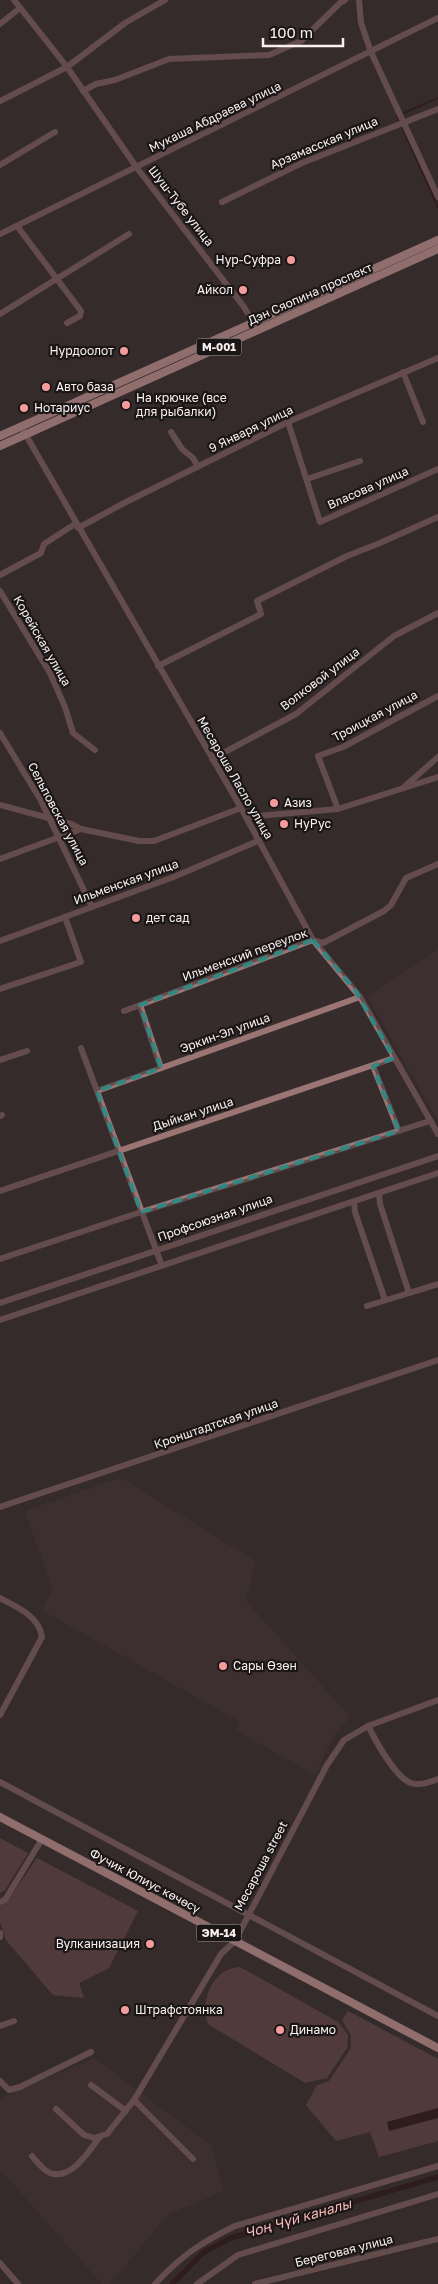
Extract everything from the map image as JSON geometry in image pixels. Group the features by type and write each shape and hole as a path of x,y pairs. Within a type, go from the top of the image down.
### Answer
{"main road":[{"name":"Дэн Сяопина проспект","path":"0,436 438,240"},
{"name":"Дэн Сяопина проспект","path":"0,446 438,249"},
{"name":"Фучик Юлиус көчөсү","path":"0,1817 438,2048"}],"street":[{"name":"Шуш-Тубе улица","path":"14,0 67,67 138,168 254,321 258,330"},
{"path":"0,101 67,67 125,23 165,0"},
{"path":"83,91 96,84 115,80 169,59 269,55 302,41 345,0"},
{"path":"359,0 361,23 371,52 438,197"},
{"path":"0,24 20,8"},
{"name":"Мукаша Абдраева улица","path":"0,234 138,168 438,18"},
{"name":"Арзамасская улица","path":"222,202 302,163 438,109"},
{"path":"0,166 55,132"},
{"path":"17,226 81,311 80,316 67,323"},
{"path":"0,314 129,234"},
{"name":"9 Января улица","path":"77,526 288,422 438,358"},
{"path":"403,372 423,422"},
{"name":"Власова улица","path":"288,422 320,522 438,469"},
{"name":"Месароша Ласло улица","path":"22,427 77,526 241,808 313,940 360,997 438,1133"},
{"path":"171,432 182,449 193,458 198,468"},
{"path":"307,479 360,460"},
{"path":"158,666 261,614 257,602 347,556 380,544 438,517"},
{"path":"0,575 41,553 44,544 77,526"},
{"name":"Корейская улица","path":"0,591 50,672 65,707 73,733 95,750"},
{"name":"Волковой улица","path":"212,760 296,714 394,636 438,613"},
{"name":"Троицкая улица","path":"338,809 318,756 343,747 438,696"},
{"name":"Сельповская улица","path":"0,733 40,799 92,907"},
{"path":"402,789 438,757"},
{"path":"246,817 338,809 438,777"},
{"path":"0,805 81,829 139,841 154,841 241,808"},
{"path":"0,859 81,829"},
{"name":"Ильменская улица","path":"0,941 176,876 258,840"},
{"name":"Ильменский переулок","path":"124,1011 313,940 323,943 384,911 391,905 406,878 438,864"},
{"path":"0,989 81,962 65,917"},
{"name":"Эркин-Эл улица","path":"97,1090 360,997"},
{"path":"140,1005 162,1068"},
{"path":"81,1048 162,1266"},
{"path":"0,1060 27,1051"},
{"name":"Дыйкан улица","path":"0,1191 394,1058"},
{"path":"373,1066 399,1131"},
{"path":"0,1259 141,1212 430,1121"},
{"name":"Профсоюзная улица","path":"0,1303 438,1156"},
{"path":"0,1320 438,1173"},
{"path":"379,1193 380,1204 409,1293"},
{"path":"354,1202 355,1212 385,1300"},
{"path":"367,1306 438,1284"},
{"name":"Кронштадтская улица","path":"0,1507 438,1360"},
{"path":"0,1598 35,1620 41,1629 42,1637 0,1715"},
{"name":"Месароша street","path":"32,2156 48,2172 55,2174 66,2171 81,2162 100,2138 107,2134 126,2111 221,1954 235,1941 327,1765 344,1740 368,1726 438,1700"},
{"path":"368,1726 385,1755 404,1779 411,1783 426,1784 438,1779"},
{"path":"0,1782 62,1817 438,2016"},
{"path":"0,1902 5,1900 42,1839"},
{"path":"0,2026 14,2021"},
{"path":"0,2081 9,2090 20,2087 91,2052"},
{"path":"91,2086 126,2111"},
{"path":"134,2100 193,2159"},
{"path":"56,2109 84,2136 100,2138"},
{"path":"155,2284 179,2259 205,2241 235,2226 438,2166"},
{"name":"Береговая улица","path":"202,2283 238,2255 438,2194"},
{"name":"Береговая улица","path":"255,2284 278,2282 438,2239"},
{"path":"0,2263 18,2284"}],"highlighted area":[{"path":"313,940 355,990 394,1058 373,1066 399,1131 141,1212 97,1091 161,1068 140,1005"}],"shaded area":[{"path":"438,949 438,1120 367,996"},
{"name":"Сары Өзөн","path":"121,1478 255,1561 246,1601 350,1717 333,1736 315,1775 236,1730 239,1721 42,1610 53,1590 25,1511"},
{"path":"0,1838 28,1853 5,1890 0,1893"},
{"path":"37,1858 138,1911 109,1968 79,1983 84,1998 53,1995 6,1940 0,1922 0,1905 7,1902"},
{"name":"Динамо","path":"240,1967 338,2022 348,2035 347,2048 327,2078 305,2083 208,2024 205,2006 210,1987 222,1973"},
{"path":"348,2011 438,2059 438,2141 379,2157 370,2132 336,2141 306,2105 317,2085 329,2081 351,2048 351,2035 342,2020"},
{"path":"94,2058 212,2146 223,2191 167,2215 110,2284 102,2284 0,2169 0,2099"},
{"path":"438,2108 438,2118 389,2131 387,2122"}],"waterway":[{"path":"402,114 438,98"},
{"path":"397,116 438,207"},
{"name":"Чоң Чүй каналы","path":"172,2284 204,2252 231,2238 438,2177"}],"place":[{"name":"Нур-Суфра","path":"291,260"},
{"name":"Айкол","path":"243,290"},
{"name":"Нурдоолот","path":"124,351"},
{"name":"Авто база","path":"46,387"},
{"name":"На крючке (все для рыбалки)","path":"126,405"},
{"name":"Нотариус","path":"24,408"},
{"name":"Азиз","path":"274,803"},
{"name":"НуРус","path":"284,824"},
{"name":"дет сад","path":"136,918"},
{"name":"Сары Өзөн","path":"223,1666"},
{"name":"Вулканизация","path":"150,1944"},
{"name":"Штрафстоянка","path":"125,2010"},
{"name":"Динамо","path":"280,2030"}]}
